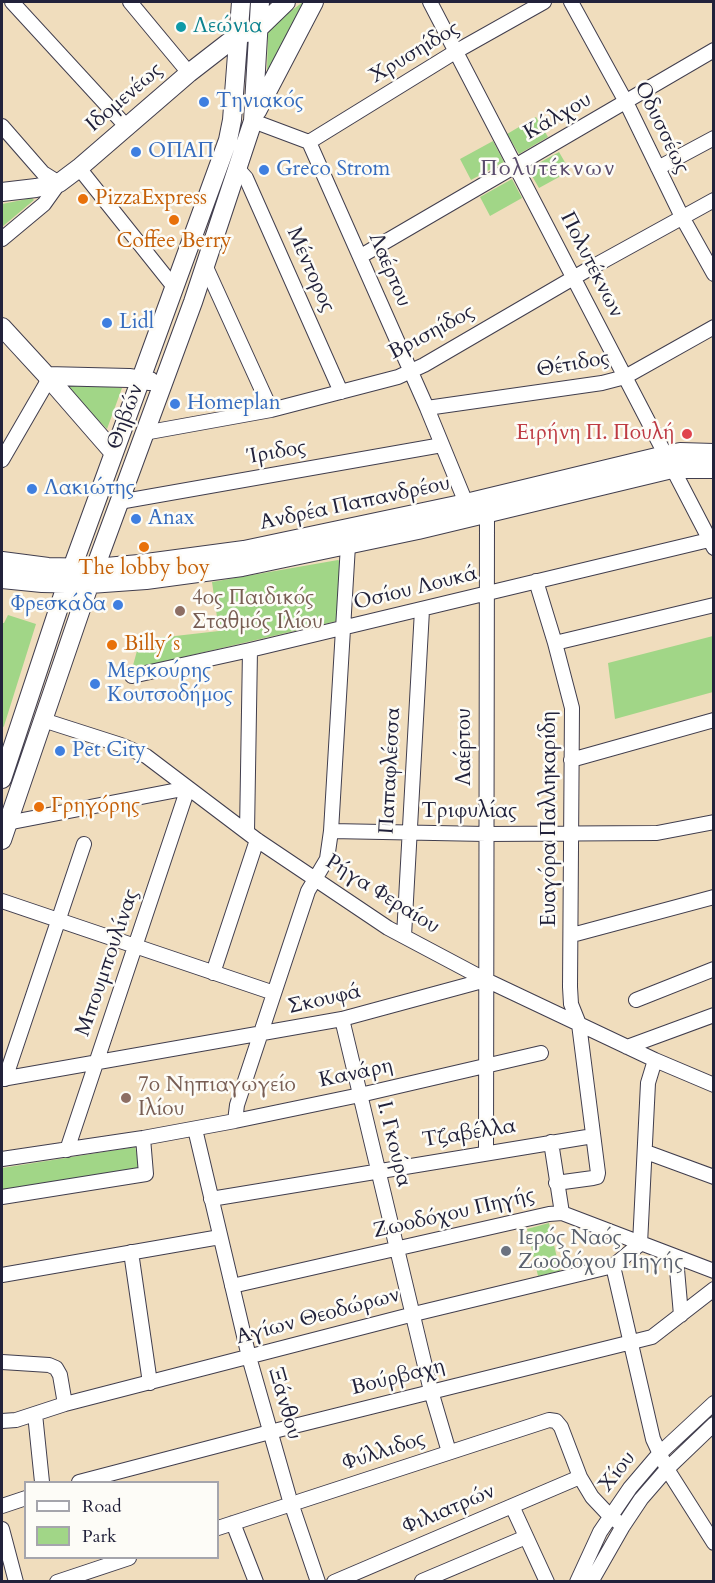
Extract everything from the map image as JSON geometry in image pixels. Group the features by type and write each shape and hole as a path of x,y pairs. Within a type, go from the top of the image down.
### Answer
{"main road":[{"name":"Θηβών","path":"4,832 92,576 238,169 252,121 260,2"},
{"path":"257,30 286,2"},
{"path":"252,121 314,2"},
{"name":"Ιδομενέως","path":"60,183 189,73 237,14 257,30"},
{"name":"Θηβών","path":"2,779 7,743 228,140 232,120 237,14"},
{"path":"2,192 60,183"},
{"path":"2,327 114,453"},
{"path":"47,376 141,379 162,385"},
{"name":"Ανδρέα Παπανδρέου","path":"2,579 92,576 146,580 242,567 487,514 669,462 680,452 714,453"},
{"name":"Ανδρέα Παπανδρέου","path":"92,576 139,564 243,550 669,462 714,469"},
{"name":"Ανδρέα Παπανδρέου","path":"2,561 70,576"}],"street":[{"path":"12,2 126,126"},
{"path":"130,2 189,73"},
{"name":"Πολυτέκνων","path":"430,2 711,544"},
{"name":"Χρυσηίδος","path":"309,142 455,52 544,2"},
{"name":"Οδυσσέως","path":"571,2 626,102 682,217 714,274"},
{"name":"Κάλχου","path":"361,256 714,50"},
{"path":"252,121 309,142"},
{"path":"2,126 44,172 60,183"},
{"path":"657,168 714,138"},
{"name":"Λαέρτου","path":"309,142 361,256 466,503"},
{"path":"79,168 170,279 174,287"},
{"name":"Μέντορος","path":"238,169 246,178 341,392"},
{"name":"Ιδομενέως","path":"2,239 44,204 60,183"},
{"name":"Βρισηίδος","path":"144,433 270,410 398,377 714,200"},
{"path":"205,265 270,410"},
{"name":"Θέτιδος","path":"427,408 602,383 625,377 714,327"},
{"path":"2,460 46,384 47,376"},
{"name":"Ίριδος","path":"119,502 442,445"},
{"name":"Λαέρτου","path":"486,980 487,514"},
{"name":"Οσίου Λουκά","path":"132,676 342,629 536,581 711,544"},
{"path":"235,1121 237,1106 308,891 327,859 331,831 348,545"},
{"name":"Ευαγόρα Παλληκαρίδη","path":"536,581 572,708 570,987 571,1004 579,1024 597,1177 556,1183"},
{"path":"555,643 714,605"},
{"name":"Παπαφλέσσα","path":"404,936 422,610"},
{"path":"213,974 252,836 250,650"},
{"name":"Ρήγα Φεραίου","path":"43,720 121,745 146,756 252,836 388,928 486,980 655,1060 714,1085"},
{"path":"571,760 714,720"},
{"path":"4,832 188,788"},
{"name":"Μπουμπουλίνας","path":"67,1150 188,788"},
{"name":"Τριφυλίας","path":"331,831 486,834 657,833 714,822"},
{"path":"3,1079 84,844"},
{"path":"572,935 714,897"},
{"path":"2,901 274,993"},
{"path":"636,1000 714,969"},
{"path":"486,980 486,1152"},
{"name":"Σκουφά","path":"3,1079 342,1019 486,980"},
{"path":"627,1047 714,1015"},
{"name":"Ι. Γκούρα","path":"342,1019 431,1392 449,1452"},
{"name":"Κανάρη","path":"2,1159 195,1129 360,1095 542,1053"},
{"path":"640,1244 648,1083 655,1060"},
{"name":"Ξάνθου","path":"195,1129 249,1357 291,1504 318,1581"},
{"name":"Τζαβέλλα","path":"211,1198 593,1136"},
{"path":"2,1197 146,1174 143,1138"},
{"path":"551,1142 561,1213"},
{"path":"646,1152 714,1177"},
{"name":"Ζωοδόχου Πηγής","path":"232,1286 521,1219 561,1213 714,1272"},
{"path":"2,1275 220,1237"},
{"name":"Αγίων Θεοδώρων","path":"2,1421 414,1314 613,1266 640,1244"},
{"path":"131,1252 150,1383"},
{"path":"676,1258 681,1315"},
{"path":"613,1266 652,1439 667,1469 714,1543"},
{"name":"Βούρβαχη","path":"83,1481 652,1337 714,1289"},
{"path":"2,1362 49,1365 56,1368 60,1375 65,1404"},
{"name":"Χίου","path":"577,1581 592,1547 630,1488 659,1454 714,1403"},
{"path":"34,1414 42,1481"},
{"name":"Φύλλιδος","path":"219,1528 549,1420 556,1421 561,1427 580,1477"},
{"name":"Χίου","path":"591,1581 622,1526 641,1499 667,1469 714,1424"},
{"path":"580,1477 592,1497 610,1517 622,1526"},
{"name":"Φιλιατρών","path":"334,1581 580,1477"},
{"path":"2,1506 24,1499"},
{"path":"512,1506 547,1581"},
{"path":"233,1523 256,1581"},
{"path":"2,1529 16,1581"},
{"path":"422,1581 526,1537"},
{"path":"58,1581 123,1559"}],"green space":[{"path":"305,2 267,72 268,28"},
{"path":"536,117 548,137 519,154 507,134"},
{"path":"493,141 504,162 471,180 460,159"},
{"path":"559,152 570,171 539,188 528,169"},
{"path":"512,179 522,198 490,216 480,197"},
{"path":"32,198 34,200 2,227 2,204"},
{"path":"66,384 122,388 107,429 64,386"},
{"path":"338,560 341,562 337,621 132,669 140,640 219,631 212,582"},
{"path":"8,615 36,624 2,729 2,623"},
{"path":"713,636 713,692 615,719 608,663"},
{"path":"135,1147 141,1169 2,1190 2,1168"},
{"path":"549,1223 560,1271 538,1276 527,1229"}],"place":[{"name":"Λεώνια","path":"181,27"},
{"name":"Τηνιακός","path":"204,102"},
{"name":"ΟΠΑΠ","path":"136,152"},
{"name":"Greco Strom","path":"264,170"},
{"name":"PizzaExpress","path":"83,199"},
{"name":"Coffee Berry","path":"174,220"},
{"name":"Lidl","path":"107,323"},
{"name":"Homeplan","path":"175,404"},
{"name":"Ειρήνη Π. Πουλή","path":"687,434"},
{"name":"Λακιώτης","path":"32,489"},
{"name":"Anax","path":"136,519"},
{"name":"The lobby boy","path":"144,547"},
{"name":"Φρεσκάδα","path":"118,605"},
{"name":"4ος Παιδικός Σταθμός Ιλίου","path":"180,611"},
{"name":"Billy´s","path":"112,645"},
{"name":"Μερκούρης Κουτσοδήμος","path":"95,684"},
{"name":"Pet City","path":"60,751"},
{"name":"Γρηγόρης","path":"39,807"},
{"name":"7ο Νηπιαγωγείο Ιλίου","path":"126,1098"},
{"name":"Ιερός Ναός Ζωοδόχου Πηγής","path":"506,1251"}],"district":[{"name":"Πολυτέκνων","path":"548,170"}]}
